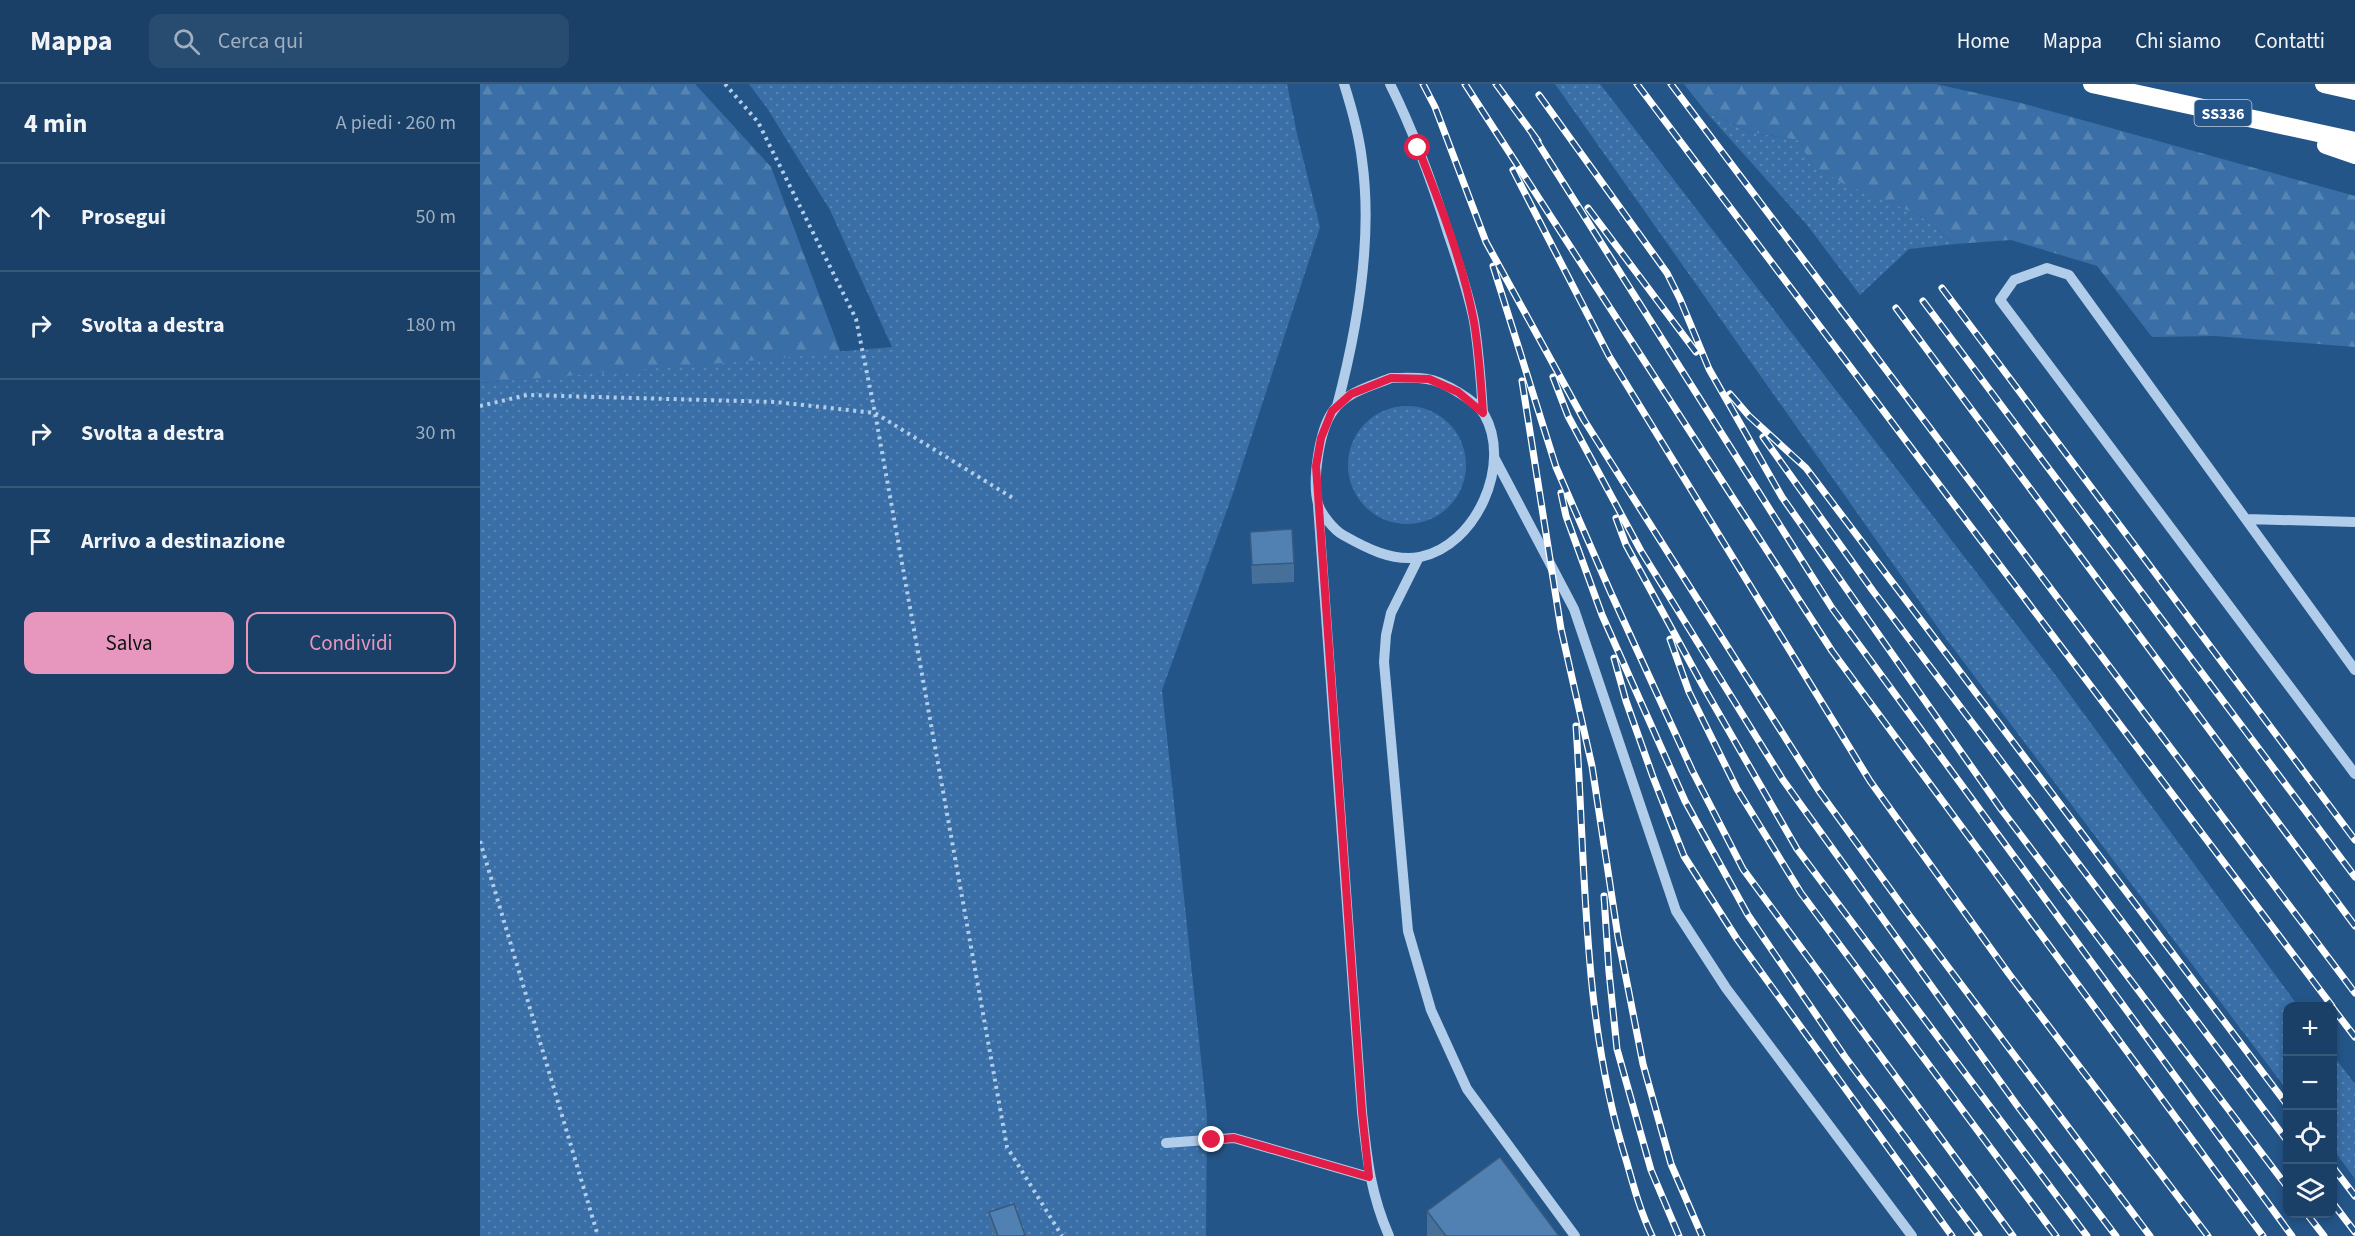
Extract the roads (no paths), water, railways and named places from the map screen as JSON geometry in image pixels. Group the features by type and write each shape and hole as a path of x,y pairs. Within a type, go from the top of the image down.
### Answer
{"highway":[{"name":"SS336","path":"2092,84 2355,141"},
{"path":"2324,84 2355,91"},
{"path":"2239,116 2355,155"}],"lane":[{"path":"1337,407 1361,280 1365,220 1363,162 1357,128 1344,84"},
{"path":"1318,505 1337,531 1365,547 1388,556 1419,557 1442,550 1461,535 1490,488 1494,457 1491,431 1483,413 1474,321 1464,282 1433,187 1390,84"},
{"path":"2354,667 2069,275 2047,268 2014,280 2000,300 2355,774"},
{"path":"1389,1236 1374,1200 1369,1177 1362,1112 1316,466 1321,438 1332,411 1351,394 1391,378 1429,379 1458,392 1483,413"},
{"path":"1494,457 1574,609 1676,911 1726,988 1912,1236"},
{"path":"2246,519 2355,522"},
{"path":"1419,557 1391,613 1386,635 1384,662 1408,931 1431,1010 1467,1089 1575,1236"},
{"path":"1166,1143 1234,1138 1369,1177"}],"railway":[{"path":"1423,84 1435,107 1486,242 1584,420 1819,791 1906,911 2150,1236"},
{"path":"1465,84 1832,651 2263,1236"},
{"path":"1496,84 1538,141"},
{"path":"1637,84 2329,1002"},
{"path":"1671,84 2355,993"},
{"path":"1539,95 1667,273 1709,369 1782,497 2001,809 2283,1181"},
{"path":"1533,135 1832,608 2292,1236"},
{"path":"1513,170 1609,356 1870,781 2009,974 2208,1236"},
{"path":"1588,208 1696,352"},
{"path":"1493,266 1556,467 1692,770 1743,869 2013,1236"},
{"path":"1942,288 2355,840"},
{"path":"1923,301 2355,877"},
{"path":"1896,308 2355,926"},
{"path":"1553,377 1568,416 1641,551 1783,780 2019,1108 2116,1236"},
{"path":"1522,381 1561,629 1592,766 1618,937 1643,1064 1671,1164 1702,1236"},
{"path":"1730,394 1749,416 1806,468 2283,1099"},
{"path":"1763,437 1873,591 2283,1135"},
{"path":"1561,493 1566,516 1602,615 1685,801 1748,915 1845,1057 1979,1236"},
{"path":"1616,518 1626,545 1703,686 1797,849 2087,1236"},
{"path":"1670,639 1689,692 1737,789 1801,893 2056,1236"},
{"path":"1614,658 1626,701 1684,856 1737,939 1952,1236"},
{"path":"1576,726 1588,946 1601,1055 1612,1109 1627,1163 1652,1236"},
{"path":"1604,896 1617,1049 1651,1170 1679,1236"},
{"path":"2337,1014 2355,1037"},
{"path":"2337,1173 2355,1196"},
{"path":"2337,1209 2355,1232"},
{"path":"2310,1218 2324,1236"}]}
